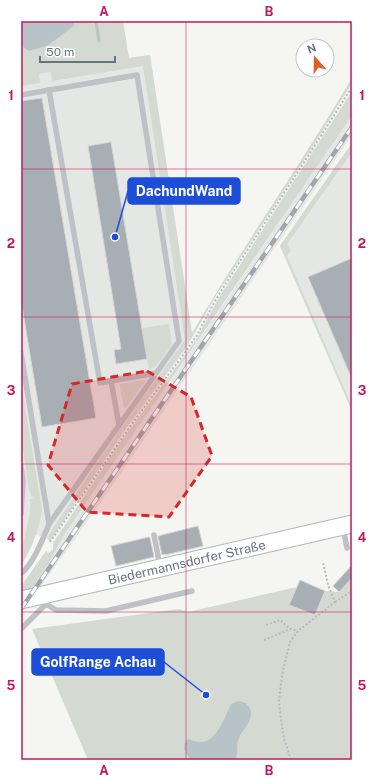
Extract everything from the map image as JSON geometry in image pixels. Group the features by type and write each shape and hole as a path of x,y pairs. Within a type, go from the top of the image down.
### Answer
{"main road":[{"name":"Biedermannsdorfer Straße","path":"21,600 45,600 161,568 347,525"}],"lane":[{"path":"21,95 137,75 179,341 49,524 26,570 21,574"},
{"path":"49,90 100,383 156,373"},
{"path":"21,353 49,524"},
{"path":"111,381 119,424"},
{"path":"21,466 23,481 21,514"},
{"path":"347,525 347,548"},
{"path":"154,535 161,568"},
{"path":"21,629 45,600 56,610 106,611 192,591"}],"path":[{"path":"38,548 51,542 130,427 197,335 226,282 352,87"},
{"path":"322,562 334,602"},
{"path":"291,760 280,720 279,701 282,675 290,642 298,631 334,602 352,591"},
{"path":"266,624 280,620 290,629 298,631"},
{"path":"264,640 290,629"}],"highlighted area":[{"path":"147,371 191,397 212,456 169,517 87,512 48,465 72,384"}],"shaded area":[{"path":"21,21 72,21 75,25 47,46 28,51 21,46"},
{"path":"72,21 123,21 129,58 150,55 192,333 352,78 352,83 310,151 217,294 186,348 128,426 50,541 47,539 70,503 134,409 185,340 143,66 52,81 51,72 39,74 40,83 21,86 21,46 28,51 75,25"},
{"path":"150,55 192,333 50,539 29,533 21,557 21,72"},
{"path":"352,91 352,116 64,535 49,563 29,592 21,592 21,586 46,551 48,553 53,549 53,543 116,448 196,340 218,299"},
{"path":"352,116 352,135 110,489 21,613 21,603 49,563 64,535"},
{"path":"352,143 352,411 280,246"},
{"path":"352,143 352,152 287,244 291,250 287,256 352,407 352,411 280,246"},
{"path":"169,324 172,345 157,365 149,370 142,328"},
{"path":"144,380 145,382 126,408 124,408 119,384"},
{"path":"21,382 42,510 35,537 23,562 21,561 21,553 29,515 30,499 34,497 31,497 29,491 21,434"},
{"path":"352,578 352,760 88,760 32,629 179,609 188,612 297,587 289,605 315,615 325,591 339,592"},
{"path":"238,701 245,703 249,707 251,716 250,721 239,737 235,760 190,760 184,749 185,742 188,739 201,742 212,738 220,728 231,704"}],"building":[{"path":"42,98 96,418 42,427 21,300 21,101"},
{"path":"111,142 147,359 116,364 114,350 121,349 88,146"},
{"path":"352,258 352,379 308,277"},
{"path":"198,526 203,546 162,555 158,536"},
{"path":"149,537 154,557 116,566 111,546"},
{"path":"352,565 352,578 339,592 333,586"},
{"path":"300,580 325,591 315,615 289,605"}],"waterway":[{"path":"96,21 99,41"}],"railway":[{"path":"21,609 352,127"}],"place":[{"name":"DachundWand","path":"115,237"},
{"name":"GolfRange Achau","path":"206,695"}]}
